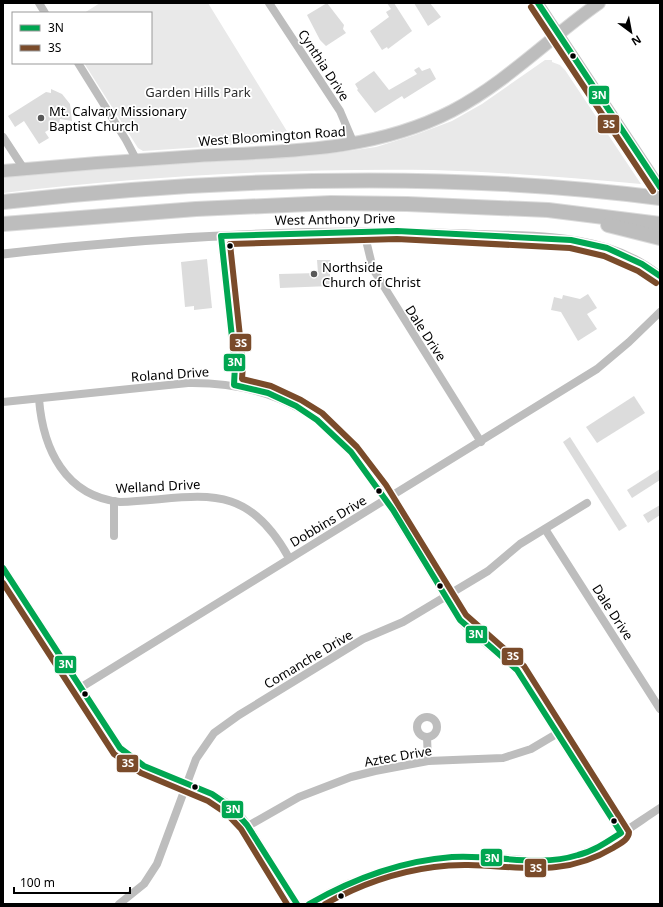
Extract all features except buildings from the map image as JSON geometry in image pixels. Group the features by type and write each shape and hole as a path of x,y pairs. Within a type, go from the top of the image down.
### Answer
{"highway":[{"path":"3,202 118,191 213,185 374,181 510,185 660,198"},
{"path":"3,224 196,209 331,203 407,204 548,210 660,224"},
{"path":"548,210 660,238"}],"main road":[{"path":"538,3 660,187"},
{"name":"West Bloomington Road","path":"3,171 136,159 308,150 354,144 389,136 452,111 505,78 599,3"}],"street":[{"path":"39,3 45,12"},
{"name":"Cynthia Drive","path":"269,3 340,111 354,144"},
{"path":"79,64 126,140 136,159"},
{"path":"3,137 24,169"},
{"name":"West Anthony Drive","path":"3,254 162,239 397,231 571,240 608,248 642,264 660,276"},
{"name":"Dale Drive","path":"364,232 369,259 381,284 481,442"},
{"path":"221,236 234,351 234,385"},
{"name":"Dobbins Drive","path":"80,688 481,442 597,369 629,342 660,312"},
{"name":"Roland Drive","path":"3,402 188,383 234,385 273,395 294,405 326,426 355,454 387,500 446,597 470,632 497,651 517,670 621,833"},
{"name":"Welland Drive","path":"39,399 42,427 59,467 65,474 85,489 114,501 205,496 226,499 238,504 259,518 278,539 290,558"},
{"path":"114,501 114,536"},
{"name":"Comanche Drive","path":"119,904 144,884 158,864 186,784 199,752 214,733 226,723 363,639 402,622 446,597 488,571 520,544 587,503"},
{"name":"Dale Drive","path":"545,529 660,708"},
{"path":"3,568 110,735 128,757 150,770 206,791 227,803 238,813 248,826 297,904"},
{"name":"Aztec Drive","path":"248,826 294,800 327,785 375,770 428,761 503,758 530,749 558,733"},
{"path":"427,737 428,761"},
{"path":"309,904 364,876 409,863 453,857 561,859 586,852 621,833 660,808"}],"green space":[{"name":"Garden Hills Park","path":"100,3 208,3 293,141 143,151 138,148 85,64 152,64 152,12 86,12"},
{"path":"545,60 552,60 552,62 560,65 565,70 641,184 459,171 325,170 218,174 110,182 3,193 3,177 159,164 335,153 376,147 415,135 452,121 482,104"}],"transit line":[{"name":"3N","path":"538,3 660,187"},
{"name":"3S","path":"531,7 653,191"},
{"name":"3N","path":"309,904 360,879 396,867 433,859 452,857 484,857 531,861 563,859 590,851 621,833 517,670 460,620 393,510 351,452 317,420 296,406 268,393 234,385 235,365 221,236 397,231 571,240 607,248 642,264 660,276"},
{"name":"3S","path":"325,904 364,885 420,869 458,865 525,868 546,868 568,865 590,859 613,848 626,840 629,832 524,666 466,615 386,485 357,447 322,413 301,400 271,386 242,379 243,364 230,244 397,239 570,248 604,256 638,271 656,283"},
{"name":"3N","path":"3,568 120,748 144,766 212,794 231,807 247,825 297,904"},
{"name":"3S","path":"3,583 114,754 141,773 208,801 226,813 241,829 287,904"}],"place":[{"name":"Mt. Calvary Missionary Baptist Church","path":"41,118"},
{"name":"Northside Church of Christ","path":"314,274"}]}
